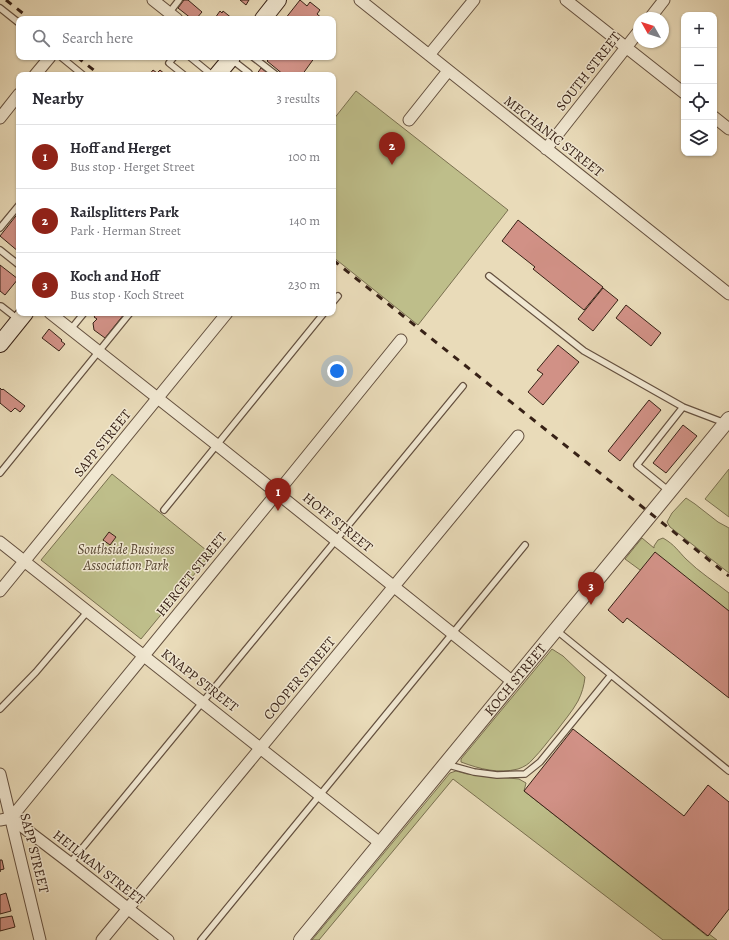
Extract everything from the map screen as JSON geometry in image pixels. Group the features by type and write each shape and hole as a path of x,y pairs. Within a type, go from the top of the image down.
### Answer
{"main road":[{"path":"265,16 278,0"},
{"path":"219,72 228,60"},
{"path":"0,344 22,317"}],"street":[{"path":"153,0 173,16"},
{"name":"MECHANIC STREET","path":"360,0 729,294"},
{"path":"429,55 474,0"},
{"path":"566,0 681,91"},
{"path":"655,12 664,0"},
{"name":"SOUTH STREET","path":"546,149 633,38"},
{"path":"38,72 48,60"},
{"path":"409,120 448,71"},
{"path":"0,118 16,98"},
{"path":"717,119 729,129"},
{"name":"HOFF STREET","path":"54,316 337,540 513,682"},
{"name":"SAPP STREET","path":"0,591 225,316"},
{"name":"HERGET STREET","path":"5,819 144,656 401,340"},
{"name":"KOCH STREET","path":"301,940 727,421"},
{"name":"COOPER STREET","path":"102,940 518,436"},
{"name":"KNAPP STREET","path":"0,542 380,843"},
{"name":"SAPP STREET","path":"0,774 5,819 40,940"},
{"name":"HEILMAN STREET","path":"5,819 70,863 168,940"}],"lane":[{"path":"173,16 179,0"},
{"path":"0,8 16,21"},
{"path":"65,60 79,72"},
{"path":"172,60 169,63 180,72"},
{"path":"194,60 208,72"},
{"path":"232,60 246,72"},
{"path":"257,60 272,72"},
{"path":"0,228 16,209"},
{"path":"0,250 16,263"},
{"path":"489,276 584,351 683,407 727,421"},
{"path":"0,306 16,314"},
{"path":"71,329 82,316"},
{"path":"0,473 128,316"},
{"path":"164,510 322,316"},
{"path":"70,863 463,386"},
{"path":"670,491 636,465 683,407"},
{"path":"201,940 525,545"},
{"path":"0,709 36,672 88,611"},
{"path":"556,630 729,771"},
{"path":"445,764 474,772 497,775 525,774 540,762 611,675"}],"green space":[{"path":"356,91 508,210 418,325 336,259 336,116"},
{"path":"729,469 729,517 705,499"},
{"name":"Southside Business Association Park","path":"112,474 211,554 141,639 41,560"},
{"path":"686,498 718,522 729,528 729,573 670,527 667,522 672,513"},
{"path":"642,538 654,548 658,540 663,538 671,543 696,568 729,593 729,611 640,570 625,559"},
{"path":"552,649 563,656 585,677 583,689 578,701 539,753 530,762 518,769 503,771 475,767 461,762 461,759"},
{"path":"456,771 467,774 519,779 526,783 524,791 707,936 709,934 717,940 663,940 453,779 319,940 312,940 450,773"}],"building":[{"path":"184,0 188,0 202,12 199,16 188,16 178,8"},
{"path":"240,0 249,0 246,5"},
{"path":"300,0 307,6 310,2 320,10 317,14 319,16 287,16"},
{"path":"220,11 222,13 223,11 229,16 216,16"},
{"path":"313,60 304,72 280,72 267,61"},
{"path":"261,68 266,72 258,72"},
{"path":"16,216 16,249 0,236"},
{"path":"518,220 603,287 584,310 533,269 535,267 502,241"},
{"path":"0,265 16,277 16,281 5,295 0,291"},
{"path":"603,288 618,300 593,331 578,319"},
{"path":"626,305 661,333 651,346 616,318"},
{"path":"123,316 105,338 94,330 93,323 97,319 94,317"},
{"path":"49,329 65,344 59,351 42,338"},
{"path":"558,345 579,362 543,405 528,392 543,374 537,370"},
{"path":"0,388 25,406 20,412 15,408 11,412 0,403"},
{"path":"649,400 661,410 620,461 608,451"},
{"path":"683,425 697,436 666,473 653,463"},
{"path":"109,532 116,537 110,545 103,540"},
{"path":"655,552 729,611 729,698 627,618 623,623 608,610"},
{"path":"573,729 684,816 708,785 729,802 729,909 708,936 524,791"},
{"path":"0,860 2,860 4,869 0,870"},
{"path":"6,893 11,911 0,914 0,895"},
{"path":"12,916 15,927 0,931 0,918"}],"railway":[{"path":"6,0 26,16"},
{"path":"81,60 96,72"},
{"path":"336,262 729,576"}],"place":[{"name":"Railsplitters Park","path":"392,165"},
{"name":"Hoff and Herget","path":"278,511"},
{"name":"Koch and Hoff","path":"591,605"}]}
